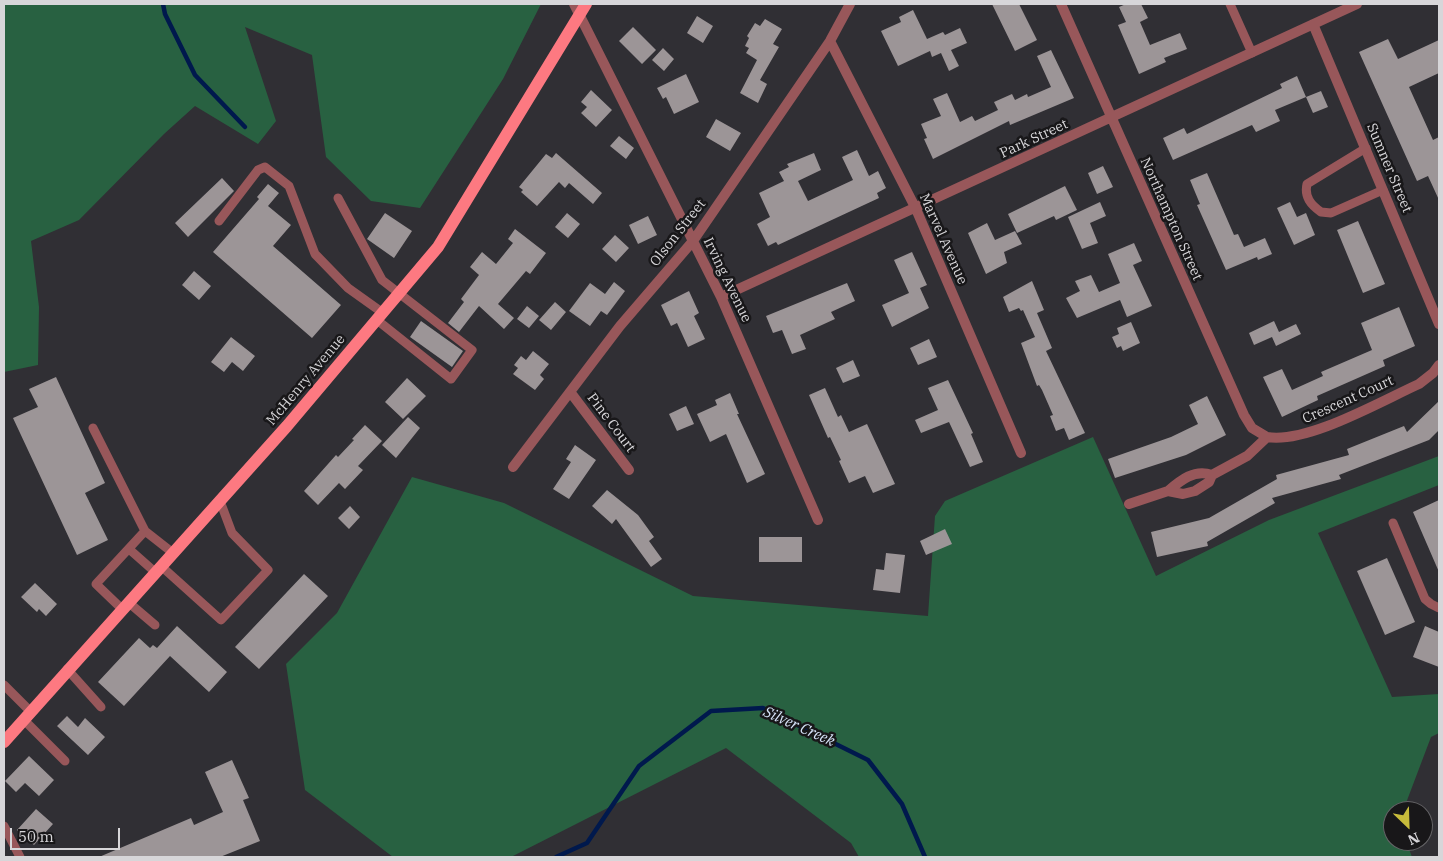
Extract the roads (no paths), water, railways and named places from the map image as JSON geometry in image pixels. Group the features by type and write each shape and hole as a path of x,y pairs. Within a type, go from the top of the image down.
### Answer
{"main road":[{"name":"McHenry Avenue","path":"4,742 67,669 287,426 438,248 580,7"}],"street":[{"name":"Olson Street","path":"513,467 620,326 693,241 830,41 850,4"},
{"name":"Northampton Street","path":"1061,4 1244,416 1252,428 1267,437"},
{"name":"Park Street","path":"721,297 916,209 1357,4"},
{"name":"Irving Avenue","path":"580,7 721,297 818,520"},
{"name":"Sumner Street","path":"1313,24 1383,190 1436,305 1439,324"},
{"name":"Marvel Avenue","path":"830,41 916,209 1021,454"},
{"name":"Crescent Court","path":"1267,437 1282,438 1307,434 1419,384 1434,373 1439,365"},
{"name":"Pine Court","path":"571,393 628,470"},
{"path":"1168,491 1183,494 1195,491 1209,482 1212,475 1241,459 1267,437"},
{"path":"1129,504 1168,491 1189,476 1204,472 1212,475"}],"lane":[{"path":"1230,4 1252,53"},
{"path":"1366,148 1307,184 1305,190 1308,199 1321,212 1331,213 1383,190"},
{"path":"219,221 258,170 265,166 272,170 289,186 315,254 348,288 451,379 472,350 382,280 338,198"},
{"path":"93,428 145,531 172,553"},
{"path":"129,549 158,569 221,620 268,570 232,533 220,501"},
{"path":"1392,523 1426,599 1439,608"},
{"path":"145,531 96,584 155,625"},
{"path":"67,669 100,707"},
{"path":"4,685 65,761"},
{"path":"4,826 20,857"}],"waterway":[{"path":"163,4 165,14 195,75 245,127"},
{"name":"Silver Creek","path":"556,857 587,843 639,766 711,711 763,708 868,760 902,804 925,857"}]}
